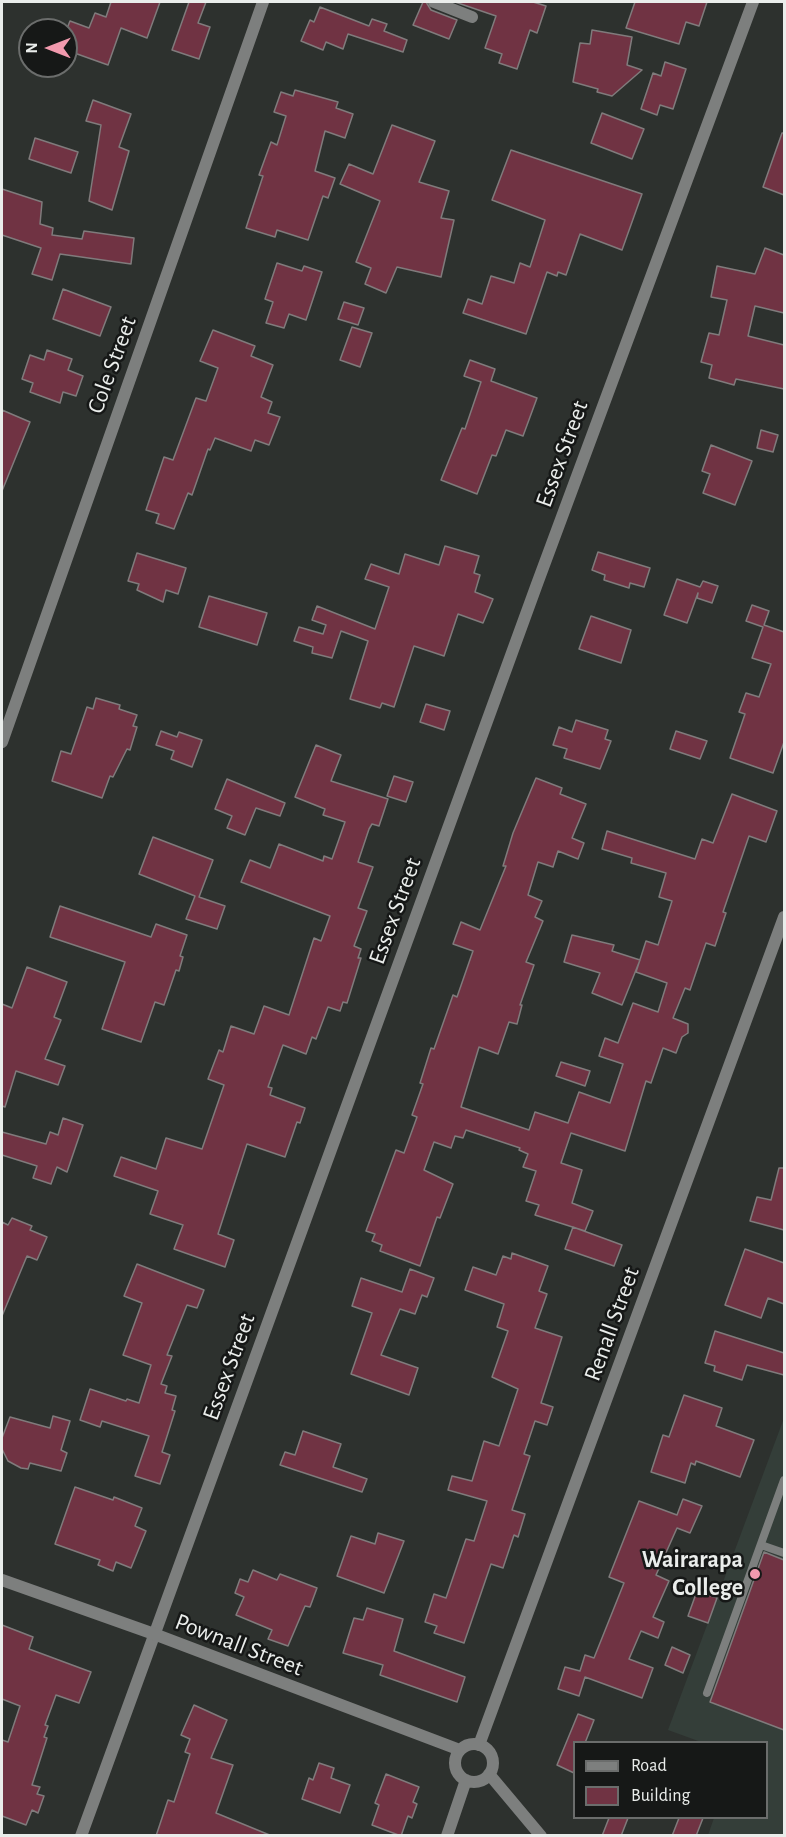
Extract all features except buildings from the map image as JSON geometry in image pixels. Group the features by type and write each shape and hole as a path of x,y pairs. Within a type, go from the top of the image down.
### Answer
{"street":[{"name":"Cole Street","path":"2,742 263,2"},
{"path":"434,2 472,17"},
{"name":"Essex Street","path":"81,1836 537,584 753,2"},
{"name":"Renall Street","path":"479,1745 784,917"},
{"name":"Pownall Street","path":"2,1580 154,1634 460,1750"},
{"path":"469,1745 479,1745 492,1757 489,1774 481,1780 466,1780 455,1767 460,1750 469,1745"},
{"path":"489,1774 542,1836"},
{"path":"447,1836 466,1780"}],"lane":[{"path":"707,1693 784,1480"},
{"path":"761,1545 784,1554"}],"shaded area":[{"name":"Wairarapa College","path":"784,1418 784,1835 708,1835 714,1819 768,1819 768,1741 698,1741 668,1730"}],"place":[{"name":"Wairarapa College","path":"755,1574"}]}
